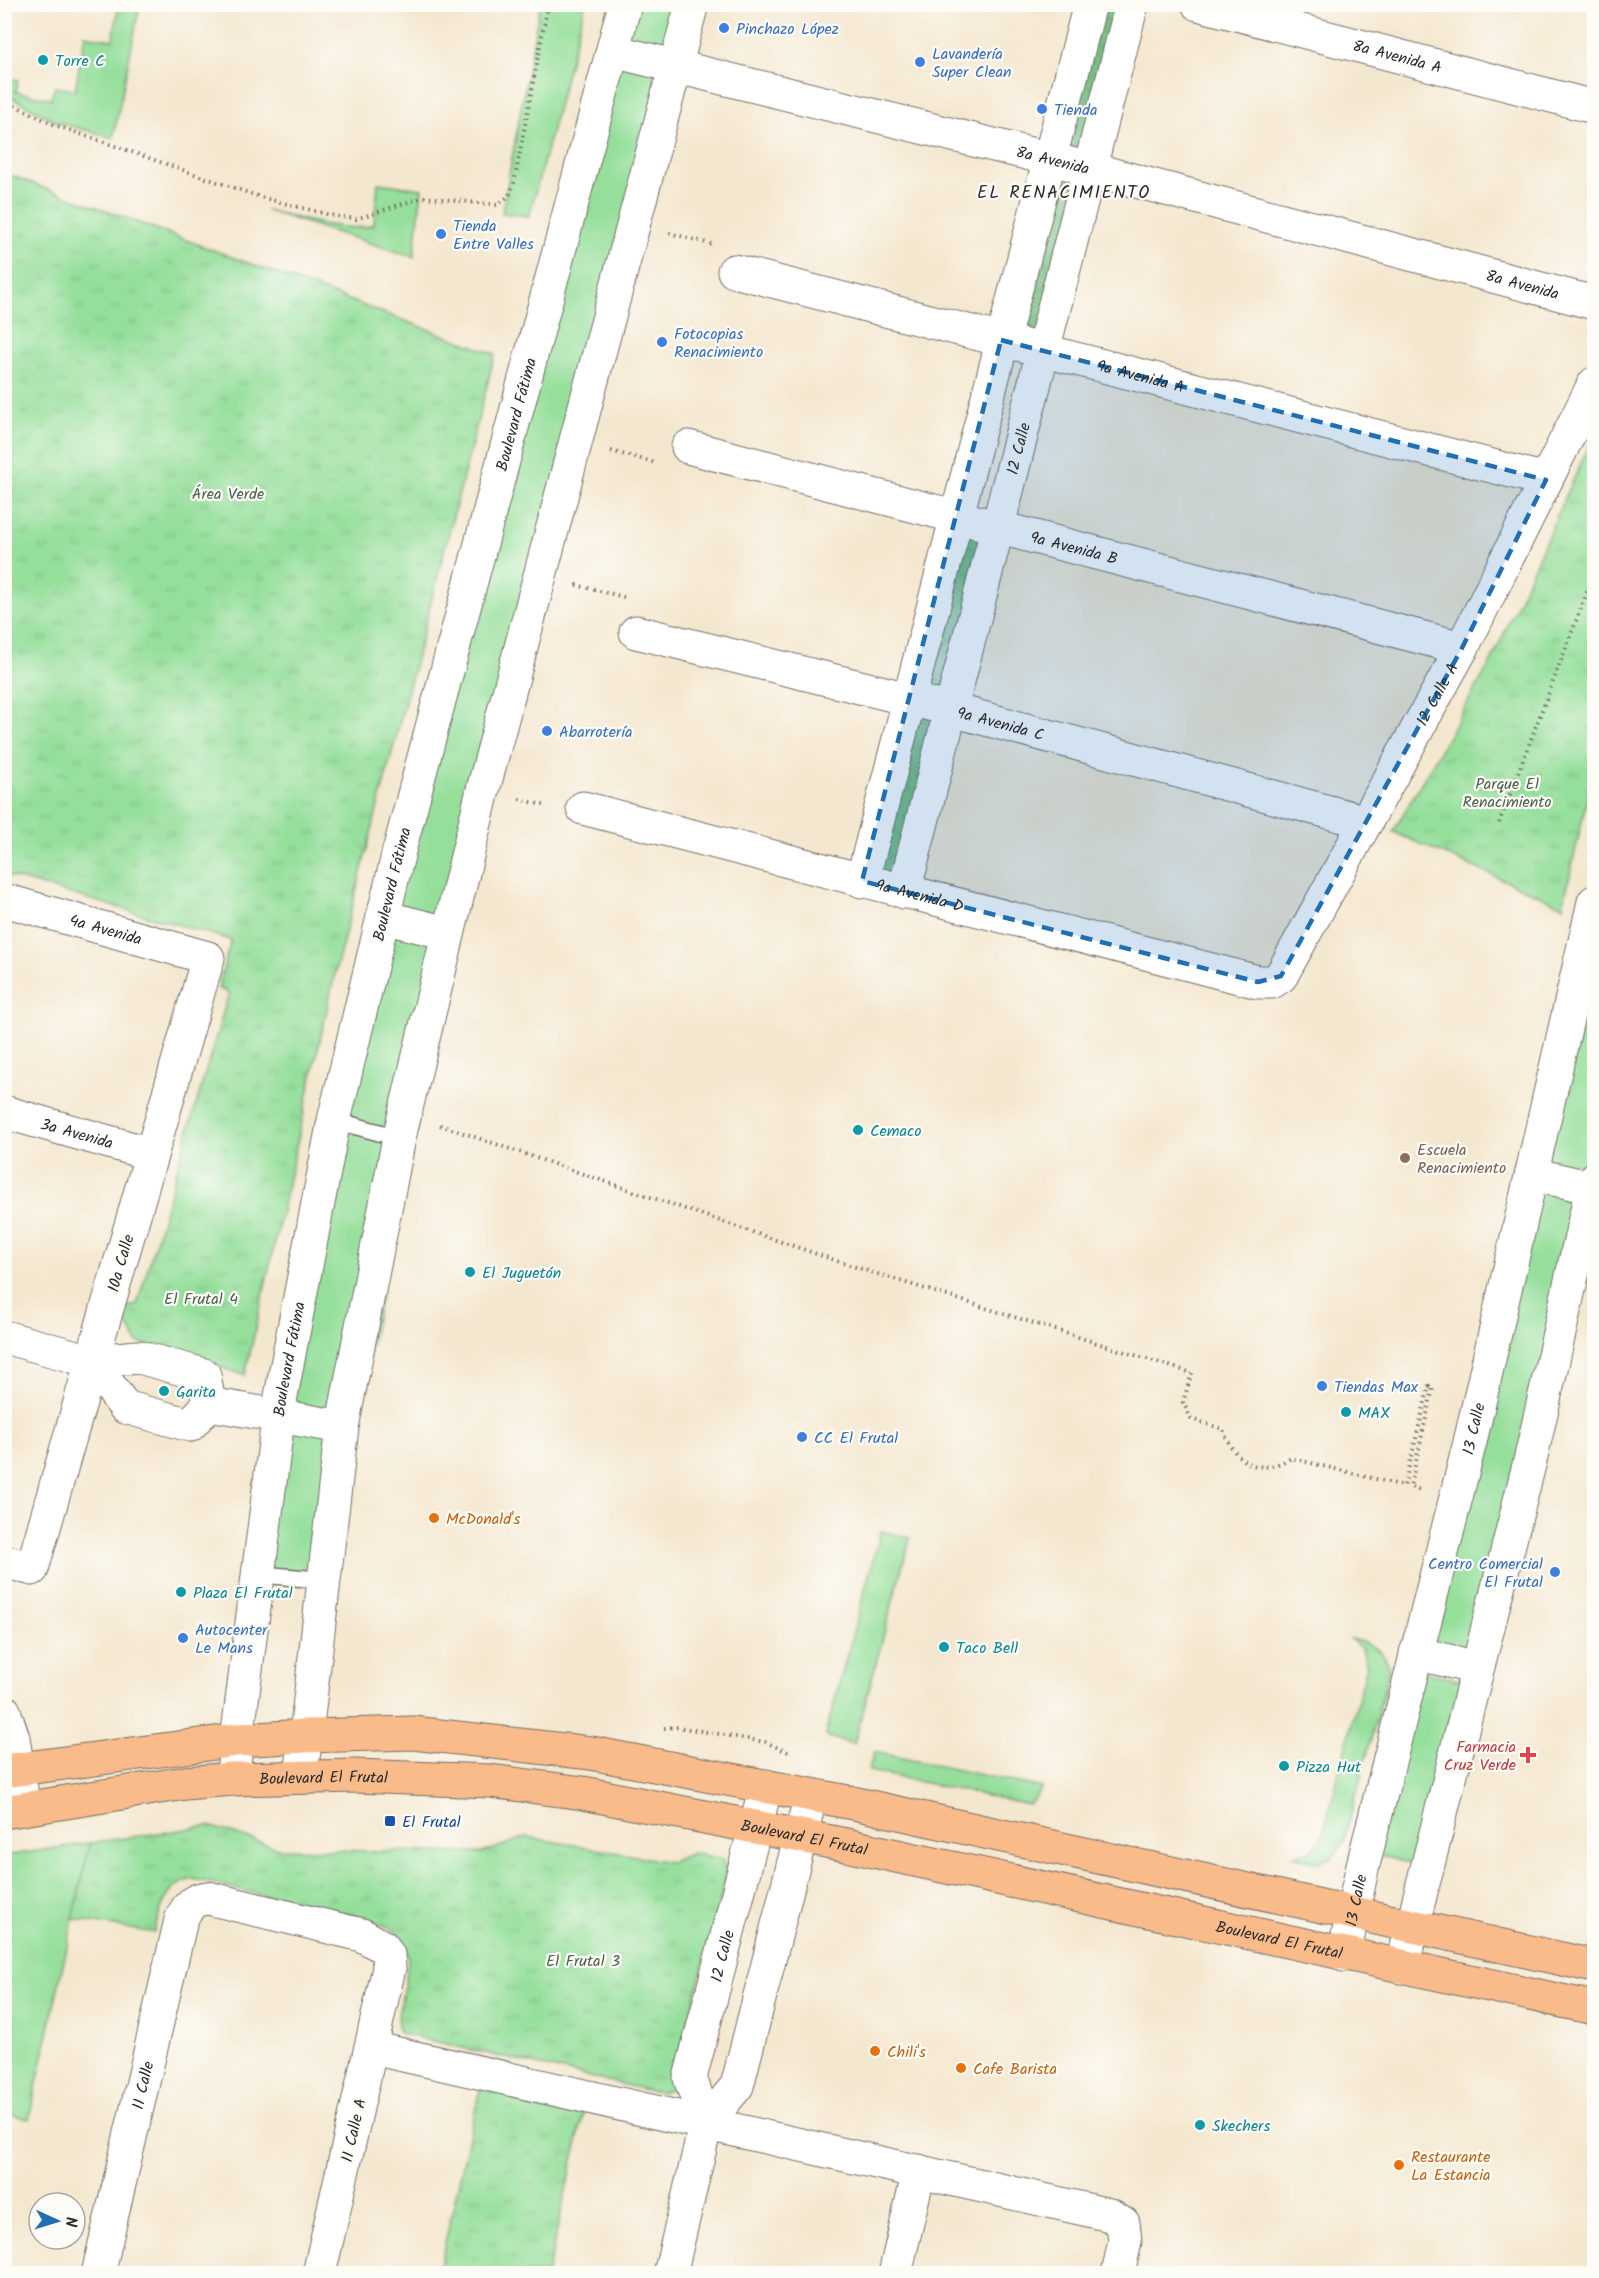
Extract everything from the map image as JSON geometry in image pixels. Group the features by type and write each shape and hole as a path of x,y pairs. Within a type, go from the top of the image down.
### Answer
{"main road":[{"path":"12,1770 237,1740 305,1736 413,1733 591,1753 811,1795 1594,1965"},
{"name":"Boulevard El Frutal","path":"14,1810 185,1783 232,1779 300,1776 490,1781 583,1793 802,1838 1068,1893 1594,2008"},
{"path":"1068,1893 1076,1853"}],"street":[{"name":"Boulevard Fátima","path":"232,1779 278,1416 334,1120 383,917 626,4"},
{"path":"300,1776 342,1427 399,1138 483,790 692,4"},
{"path":"863,881 1090,4"},
{"name":"12 Calle","path":"903,892 1132,4"},
{"name":"8a Avenida A","path":"1198,4 1594,107"},
{"name":"8a Avenida","path":"613,51 1090,168 1594,303"},
{"name":"9a Avenida A","path":"734,271 1546,480"},
{"name":"12 Calle A","path":"1258,981 1272,982 1281,976 1462,648 1594,384"},
{"name":"9a Avenida B","path":"688,447 1462,648"},
{"name":"9a Avenida C","path":"636,632 951,709 1366,822"},
{"name":"9a Avenida D","path":"583,808 903,892 1258,981"},
{"name":"4a Avenida","path":"4,900 208,958"},
{"name":"13 Calle","path":"1344,1954 1351,1913 1470,1443 1594,902"},
{"path":"383,917 447,933"},
{"name":"10a Calle","path":"18,1565 91,1361 208,958"},
{"name":"3a Avenida","path":"4,1112 151,1154"},
{"path":"1402,1967 1531,1457 1594,1183 1532,1174"},
{"path":"4,1336 91,1361 138,1357 204,1375 209,1404"},
{"path":"91,1361 125,1407 190,1425 209,1404"},
{"path":"209,1404 342,1427"},
{"path":"1416,1653 1477,1668"},
{"path":"4,1711 12,1770 14,1810"},
{"name":"12 Calle","path":"706,2123 690,2078 766,1786"},
{"path":"670,2274 706,2123 737,2086 802,1838 811,1795"},
{"name":"11 Calle A","path":"195,1901 208,1898 227,1902 374,1940 383,1947 388,1955 386,1986 319,2274"},
{"name":"11 Calle","path":"98,2274 175,1942 184,1913 195,1901"},
{"path":"714,1983 761,1993"},
{"path":"372,2048 1110,2215 1123,2223 1125,2241 1118,2274"},
{"path":"895,2274 919,2171"}],"lane":[{"path":"334,1120 399,1138"},
{"path":"257,1574 323,1580"}],"path":[{"path":"4,100 55,125 260,197 330,215 356,219 424,197 497,206 509,196 514,183 548,4"},
{"path":"634,223 729,249 734,271"},
{"path":"575,442 665,465 688,447"},
{"path":"1499,823 1594,574"},
{"path":"540,576 629,599 636,632"},
{"path":"483,790 562,810 583,808"},
{"path":"430,1122 565,1165 843,1263 1192,1374 1183,1402 1191,1419 1223,1429 1232,1450 1256,1466 1275,1466 1291,1458 1404,1486 1429,1386 1433,1388 1410,1487 1425,1491"}],"highlighted area":[{"path":"1001,340 1546,480 1462,648 1281,976 1258,982 862,881"}],"green space":[{"path":"119,5 140,5 113,138 57,122 5,94 5,78 18,80 16,92 51,99 55,87 75,90 85,35 113,40"},
{"path":"540,5 585,5 529,216 502,213"},
{"path":"625,5 692,5 483,790 323,1580 257,1574 334,1120"},
{"path":"1090,5 1132,5 1044,352 1005,342"},
{"name":"Área Verde","path":"4,173 495,354 336,969 245,1375 137,1342 123,1318 127,1307 137,1305 229,993 218,988 231,940 5,875"},
{"path":"378,183 422,189 414,257 265,210 337,226 364,227 374,224"},
{"name":"Parque El Renacimiento","path":"1594,434 1594,767 1563,906 1393,832 1491,662"},
{"path":"956,515 996,526 904,892 862,881"},
{"path":"1594,902 1594,1179 1532,1174"},
{"path":"1529,1190 1587,1203 1478,1660 1420,1647"},
{"path":"881,1531 910,1538 854,1744 825,1736"},
{"path":"1349,1638 1370,1645 1381,1652 1388,1664 1389,1672 1343,1844 1332,1858 1315,1862 1293,1856 1310,1852 1322,1838 1367,1666 1362,1649"},
{"path":"1416,1670 1468,1682 1421,1866 1370,1853"},
{"path":"874,1752 1042,1788 1029,1805 869,1771"},
{"name":"El Frutal 3","path":"209,1826 281,1849 482,1853 527,1837 670,1862 693,1853 722,1859 727,1871 672,2088 662,2092 651,2091 402,2034 399,2032 398,2020 408,1966 407,1953 403,1941 395,1931 373,1921 194,1879 177,1886 171,1892 162,1907 154,1933 73,1919 90,1843"},
{"path":"90,1843 29,2119 5,2113 5,1856"},
{"path":"480,2089 584,2112 547,2273 438,2274"}],"place":[{"name":"Pinchazo López","path":"724,28"},
{"name":"Torre C","path":"43,60"},
{"name":"Lavandería Super Clean","path":"920,62"},
{"name":"Tienda","path":"1042,109"},
{"name":"Tienda Entre Valles","path":"441,234"},
{"name":"Fotocopias Renacimiento","path":"662,342"},
{"name":"Abarrotería","path":"547,731"},
{"name":"Cemaco","path":"858,1130"},
{"name":"Escuela Renacimiento","path":"1405,1158"},
{"name":"El Juguetón","path":"470,1272"},
{"name":"Tiendas Max","path":"1322,1386"},
{"name":"Garita","path":"164,1391"},
{"name":"MAX","path":"1346,1412"},
{"name":"CC El Frutal","path":"802,1437"},
{"name":"McDonald's","path":"434,1518"},
{"name":"Centro Comercial El Frutal","path":"1555,1572"},
{"name":"Plaza El Frutal","path":"181,1592"},
{"name":"Autocenter Le Mans","path":"183,1638"},
{"name":"Taco Bell","path":"944,1647"},
{"name":"Farmacia Cruz Verde","path":"1528,1755"},
{"name":"Pizza Hut","path":"1284,1766"},
{"name":"El Frutal","path":"390,1821"},
{"name":"Chili's","path":"875,2051"},
{"name":"Cafe Barista","path":"961,2068"},
{"name":"Skechers","path":"1200,2125"},
{"name":"Restaurante La Estancia","path":"1399,2165"}],"district":[{"name":"EL RENACIMIENTO","path":"1064,192"}],"park label":[{"name":"El Frutal 4","path":"201,1298"}]}
